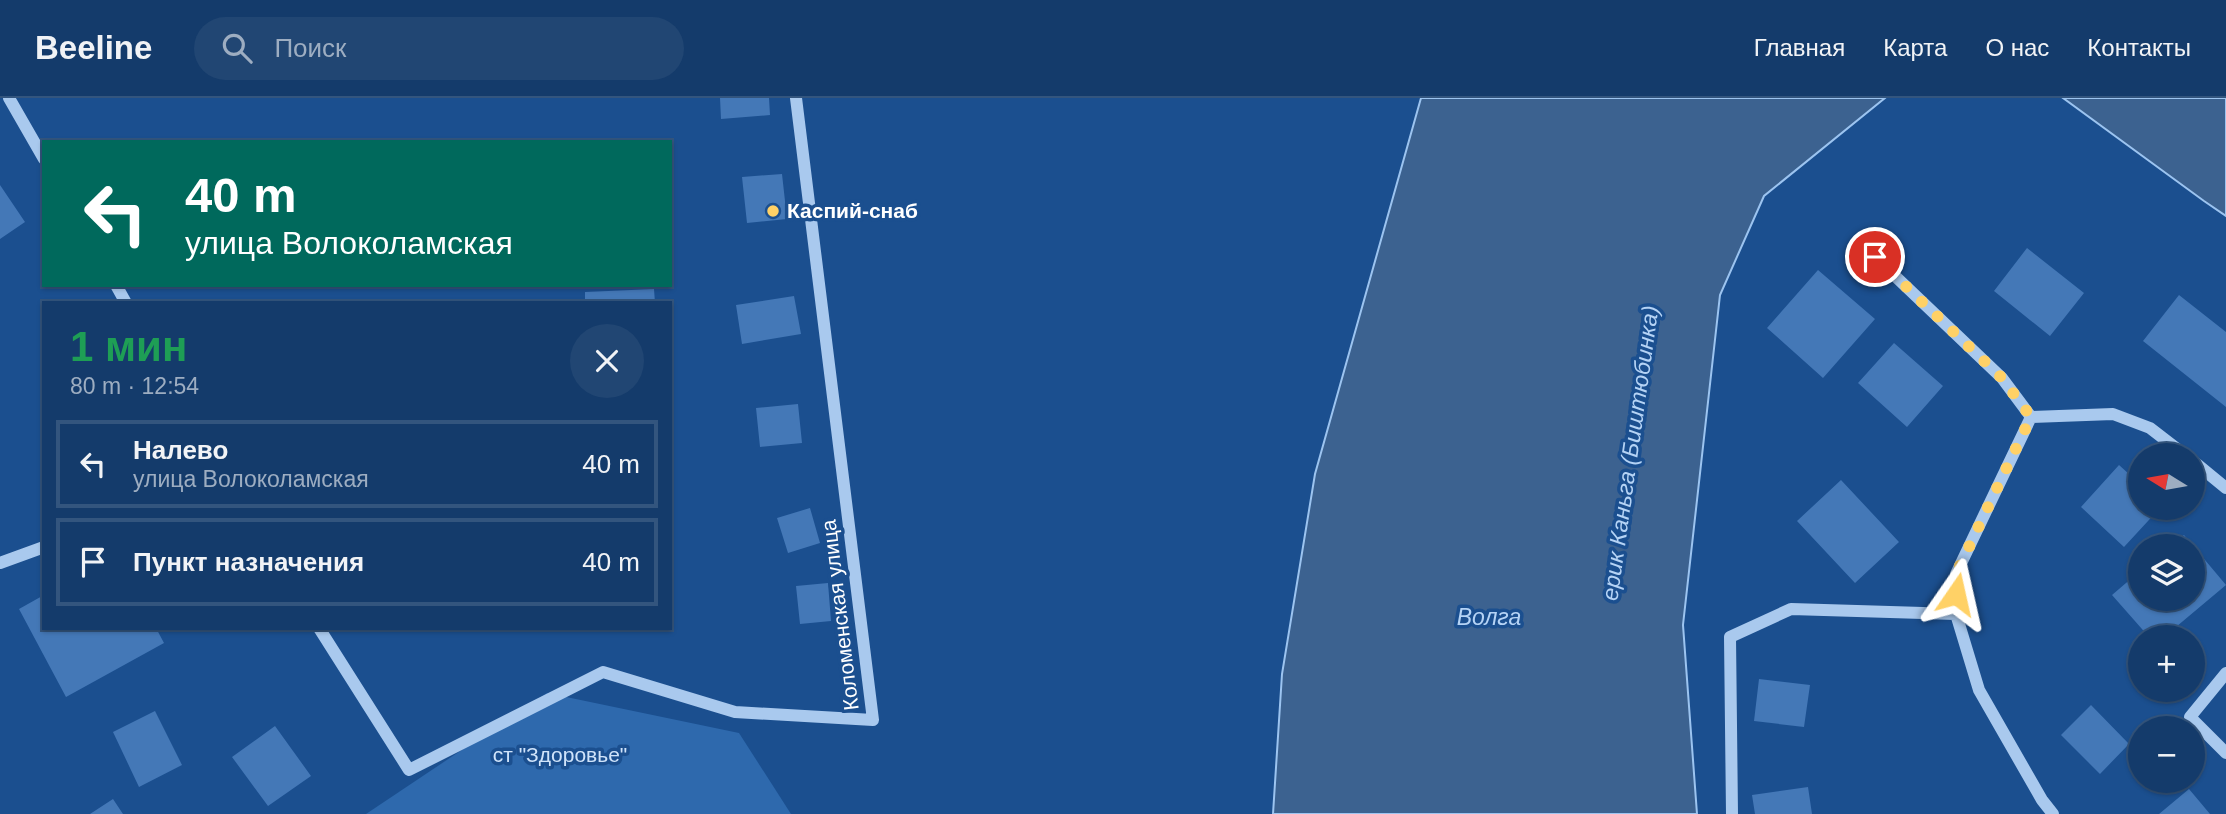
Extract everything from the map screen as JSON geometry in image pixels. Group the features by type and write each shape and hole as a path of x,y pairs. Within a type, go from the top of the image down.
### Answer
{"street":[{"path":"9,98 42,156"},
{"name":"Коломенская улица","path":"320,630 409,770 603,672 735,712 873,720 796,98"},
{"path":"1875,257 2002,378 2031,417"},
{"path":"2031,417 2113,414 2150,428 2169,443"},
{"path":"2031,417 1956,574 1956,614 1979,690 2042,800 2053,814"},
{"path":"2205,471 2226,488"},
{"path":"0,563 42,548"},
{"path":"1732,814 1730,638 1791,609 1956,614"},
{"path":"2226,673 2190,717 2226,753"}],"green space":[{"name":"ст \"Здоровье\"","path":"547,693 739,733 791,814 366,814"}],"water":[{"name":"Волга","path":"1421,98 1885,98 1764,196 1720,295 1683,625 1697,814 1273,814 1282,674 1315,474"},
{"path":"2063,98 2226,98 2226,216 2204,201"}],"building":[{"path":"720,98 769,98 770,115 721,119"},
{"path":"782,174 787,219 747,223 742,177"},
{"path":"0,185 25,222 0,239"},
{"path":"2027,248 2084,293 2050,336 1994,291"},
{"path":"1818,270 1875,319 1823,378 1767,328"},
{"path":"654,289 655,301 585,301 585,292"},
{"path":"2179,295 2226,332 2226,407 2143,341"},
{"path":"794,296 801,334 742,344 736,305"},
{"path":"1894,343 1943,386 1907,427 1858,383"},
{"path":"798,404 802,443 760,447 756,408"},
{"path":"2119,465 2128,473 2128,520 2149,520 2136,534 2128,534 2128,543 2124,547 2081,507"},
{"path":"1841,480 1899,542 1855,583 1797,521"},
{"path":"810,508 820,543 788,553 777,518"},
{"path":"2205,560 2226,585 2205,603"},
{"path":"2128,581 2128,611 2195,611 2178,625 2138,625 2112,595"},
{"path":"828,583 831,621 800,624 796,586"},
{"path":"42,596 42,630 157,630 164,643 66,697 19,609"},
{"path":"1759,679 1810,685 1804,727 1754,721"},
{"path":"2091,705 2128,745 2100,774 2061,735"},
{"path":"155,711 182,765 139,787 113,732"},
{"path":"275,726 311,776 268,806 232,757"},
{"path":"1808,787 1812,814 1755,814 1752,795"},
{"path":"2184,793 2192,793 2210,814 2159,814"},
{"path":"113,799 123,814 90,814"}],"place":[{"name":"Каспий-снаб","path":"773,211"}],"route":[{"path":"1875,257 2002,378 2031,417 1956,574 1956,594"}],"water label":[{"name":"ерик Каньга (Биштюбинка)","path":"1630,453"}]}
